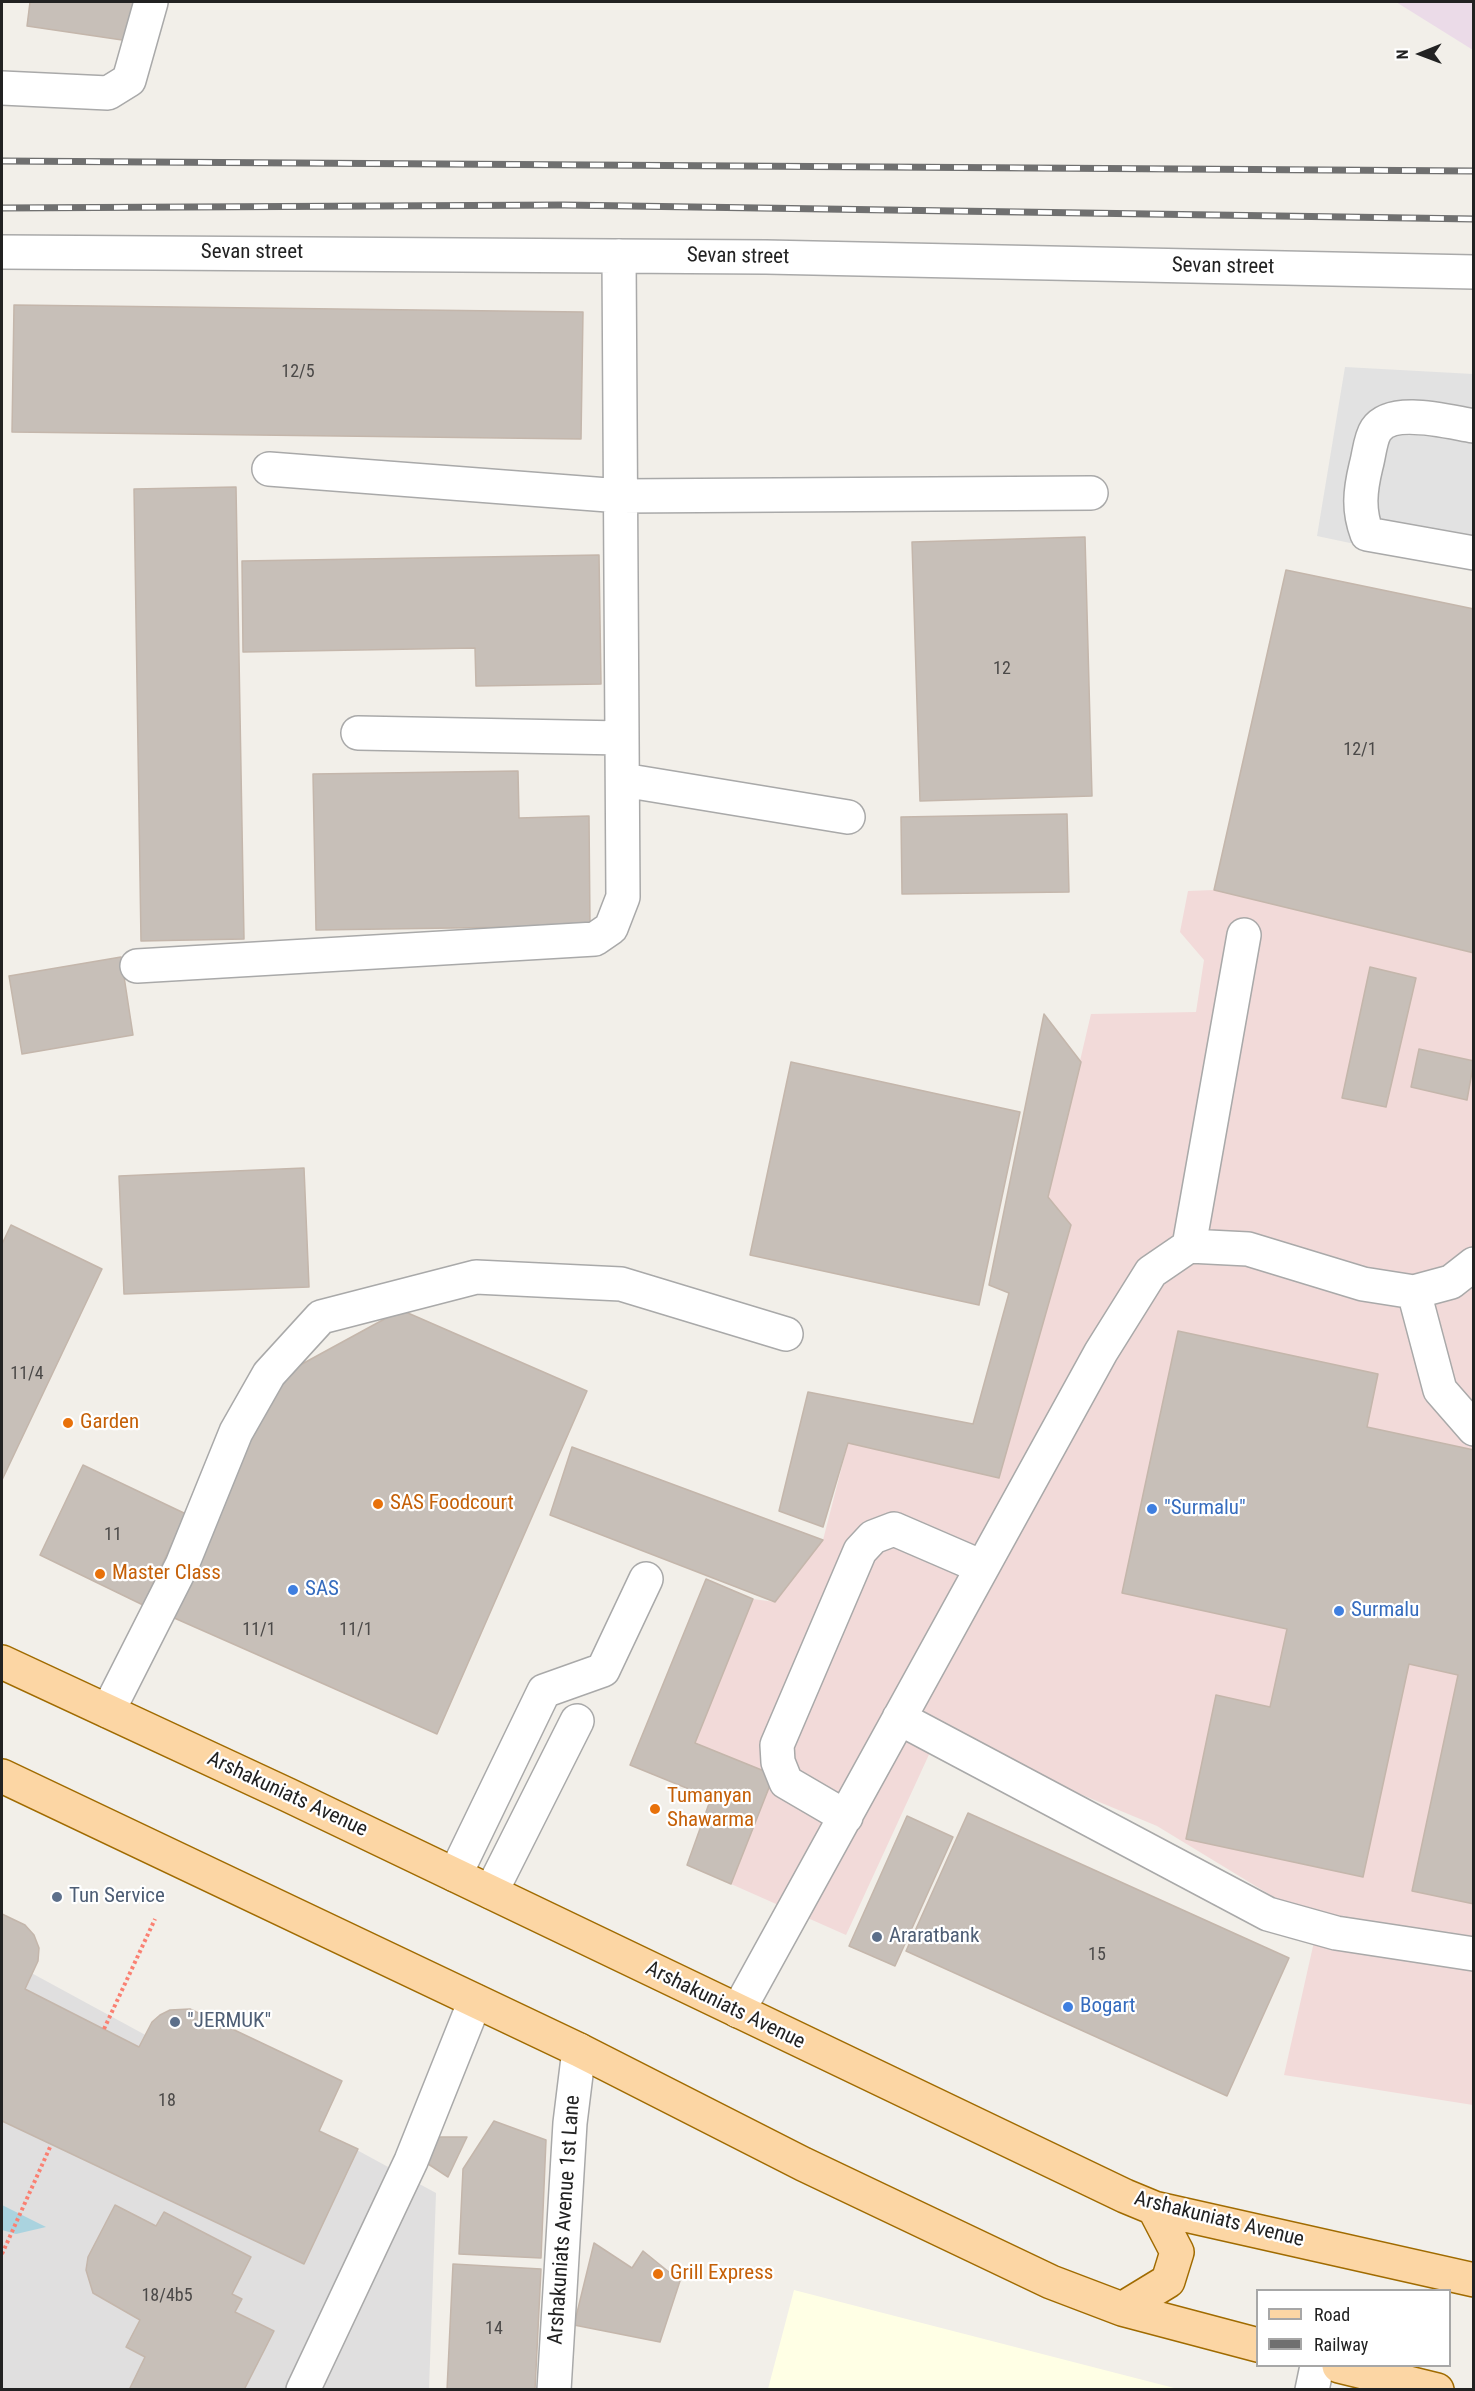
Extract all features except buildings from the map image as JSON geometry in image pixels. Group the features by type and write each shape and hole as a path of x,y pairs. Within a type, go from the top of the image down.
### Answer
{"main road":[{"name":"Arshakuniats Avenue","path":"6,1668 108,1711 1154,2208 1473,2280"},
{"path":"2,1776 579,2050 836,2179 1051,2282 1122,2309 1256,2344"},
{"path":"1122,2309 1168,2281 1177,2252 1154,2208"},
{"path":"1343,2367 1437,2390"}],"street":[{"path":"2,88 108,93 129,80 151,2"},
{"name":"Sevan street","path":"2,252 619,256 1473,272"},
{"path":"137,966 595,939 611,928 623,897 619,256"},
{"path":"1473,426 1409,416 1384,423 1375,431 1361,490 1360,515 1367,534 1473,553"},
{"path":"269,469 621,496 1091,493"},
{"path":"358,733 622,738"},
{"path":"623,780 848,817"},
{"path":"1189,1246 1244,935"},
{"path":"738,2012 1101,1352 1151,1272 1189,1246 1248,1249 1363,1284 1414,1292 1451,1282 1473,1264"},
{"path":"108,1711 182,1565 236,1432 269,1374 321,1317 476,1277 621,1284 786,1334"},
{"path":"1414,1292 1440,1390 1473,1429"},
{"path":"846,1817 786,1782 778,1762 777,1745 860,1551 873,1537 894,1529 982,1567"},
{"path":"455,1875 544,1690 603,1670 646,1579"},
{"path":"899,1718 1268,1914 1336,1933 1473,1954"},
{"path":"491,1892 577,1721"},
{"path":"303,2390 411,2161 475,2001"},
{"name":"Arshakuniats Avenue 1st Lane","path":"554,2390 570,2123 579,2050"},
{"path":"1312,2390 1317,2367"}],"path":[{"path":"104,2029 155,1919"},
{"path":"2,2254 51,2145"}],"shaded area":[{"path":"1396,2 1473,2 1473,50"},
{"path":"1345,367 1473,374 1473,569 1317,536"},
{"name":"\"Surmalu\"","path":"1214,890 1473,953 1473,2105 1284,2075 1318,1924 1157,1826 938,1735 846,1935 731,1884 773,1776 695,1743 753,1599 775,1602 823,1540 848,1443 999,1478 1071,1225 1048,1197 1091,1014 1196,1012 1204,960 1180,932 1188,891"},
{"path":"2,1957 436,2193 429,2389 2,2389"},
{"path":"794,2290 1178,2389 768,2389"}],"water":[{"path":"2,2205 46,2227 16,2234 2,2230"}],"railway":[{"path":"2,161 1474,171"},
{"path":"2,208 564,205 1474,219"}],"place":[{"name":"Garden","path":"68,1423"},
{"name":"SAS Foodcourt","path":"378,1504"},
{"name":"\"Surmalu\"","path":"1152,1509"},
{"name":"Master Class","path":"100,1574"},
{"name":"SAS","path":"293,1590"},
{"name":"Surmalu","path":"1339,1611"},
{"name":"Tumanyan Shawarma","path":"655,1809"},
{"name":"Tun Service","path":"57,1897"},
{"name":"Araratbank","path":"877,1937"},
{"name":"Bogart","path":"1068,2007"},
{"name":"\"JERMUK\"","path":"175,2022"},
{"name":"Grill Express","path":"658,2274"}]}
